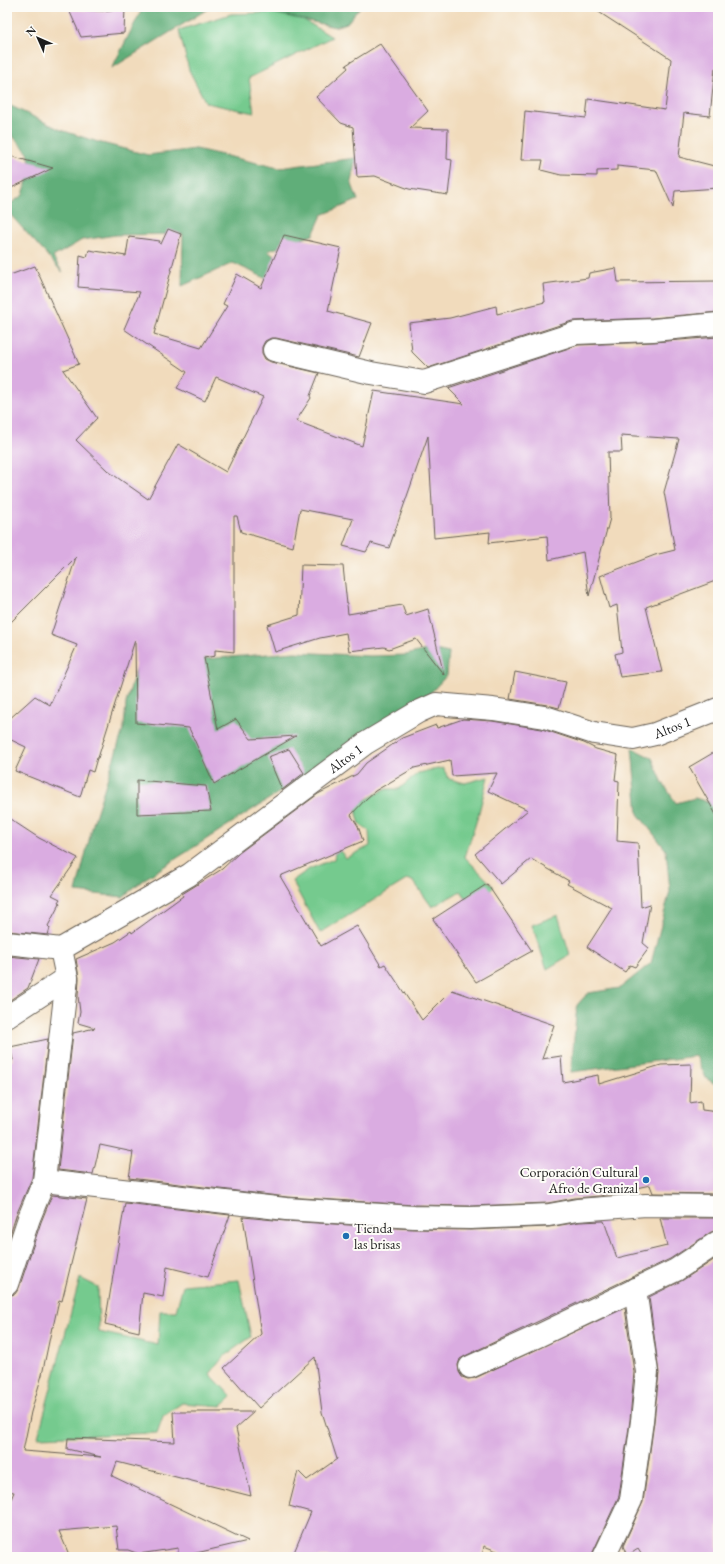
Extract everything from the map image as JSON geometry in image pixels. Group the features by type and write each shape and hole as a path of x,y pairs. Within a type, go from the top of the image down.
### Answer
{"street":[{"path":"274,350 371,373 424,382 576,333 653,330 718,324"},
{"name":"Altos 1","path":"61,949 189,874 366,743 418,712 436,704 493,709 545,717 594,733 633,739 655,734 718,709"},
{"path":"7,943 61,949 67,978 44,1181 29,1218 7,1284"},
{"path":"7,1018 67,978"},
{"path":"44,1181 286,1208 414,1217 470,1218 549,1215 576,1210 646,1205 718,1206"},
{"path":"470,1367 676,1270 718,1242"},
{"path":"604,1557 631,1500 642,1421 647,1372 635,1289"}],"green space":[{"path":"141,7 211,7 112,68 142,9"},
{"path":"247,7 360,7 347,23 335,27"},
{"path":"291,12 332,37 249,78 254,113 206,103 189,70 179,30 231,14"},
{"path":"7,106 11,106 61,130 98,142 148,155 196,149 279,168 356,158 351,182 358,200 322,215 313,235 268,251 289,269 267,279 233,263 182,286 183,234 116,235 82,240 53,257 63,273 7,211 7,206 23,195 31,166 28,153 7,130"},
{"path":"430,649 449,653 447,675 426,698 143,880 123,897 76,892 94,820 124,727 126,703 138,662 204,659 295,652 370,656 406,655"},
{"path":"632,748 652,758 663,783 676,803 695,798 718,805 718,1086 706,1078 696,1056 571,1072 577,1005 588,993 620,988 651,963 670,891 666,850 638,814"},
{"path":"443,768 449,779 465,783 488,777 465,857 494,887 471,905 461,891 432,907 414,882 408,879 320,933 292,881 309,869 334,859 335,853 340,851 346,858 370,846 369,831 360,825 355,806 385,789 399,789 418,773"},
{"path":"558,915 570,955 547,969 532,925"},
{"path":"80,1278 98,1287 99,1332 158,1345 160,1311 176,1311 183,1285 239,1280 251,1337 224,1356 210,1374 232,1397 222,1406 182,1403 163,1416 157,1433 38,1437"}],"building":[{"path":"591,7 718,7 718,69 715,68 710,116 684,113 679,157 718,167 718,188 675,191 673,208 656,170 617,166 617,170 597,171 597,176 561,175 541,170 543,160 521,160 525,111 586,118 588,99 665,110 671,59"},
{"path":"125,8 124,33 81,37 69,10 103,11"},
{"path":"380,44 428,111 410,128 448,129 447,159 452,160 448,195 409,189 375,176 357,177 353,127 341,123 316,97 348,68 346,65"},
{"path":"7,155 53,168 7,190"},
{"path":"168,229 181,234 154,334 201,348 227,306 223,304 237,274 261,288 284,235 341,248 328,311 372,323 359,357 276,338 271,338 265,341 262,347 262,353 265,359 271,362 319,373 310,396 311,398 296,421 362,446 374,391 464,404 448,388 578,345 654,342 718,337 718,580 646,607 662,672 620,677 615,654 622,652 617,605 609,608 600,576 655,555 675,550 664,492 679,439 621,435 622,452 608,452 610,518 589,596 583,552 549,560 547,536 489,543 490,532 434,538 428,436 389,548 371,543 366,552 343,546 353,519 300,509 293,547 241,532 237,516 234,516 234,652 215,650 215,656 204,658 218,729 236,719 251,739 296,736 214,784 189,728 136,723 135,640 98,758 93,772 88,770 80,797 15,771 26,747 7,738 7,721 35,696 50,705 77,645 51,635 76,557 7,626 7,276 35,266 79,364 63,370 97,418 76,440 108,471 148,499 178,444 226,472 263,397 216,377 205,401 177,388 187,372 124,329 140,292 78,287 80,255 87,257 89,250 126,256 129,237 160,241 159,243 161,244"},
{"path":"616,268 618,282 718,281 718,312 652,318 572,321 428,368 412,352 409,323 450,318 496,306 497,314 545,302 543,284 588,278 589,273"},
{"path":"301,565 343,566 348,614 402,605 406,616 428,609 444,675 416,639 389,649 384,647 349,651 346,633 320,638 275,652 267,625 299,615"},
{"path":"515,672 566,682 559,708 510,699"},
{"path":"463,719 492,721 542,729 584,743 596,749 618,755 615,780 619,781 617,841 638,843 641,907 650,904 643,943 649,948 635,967 630,965 625,972 587,947 612,908 567,884 569,881 531,859 501,884 475,854 528,810 488,791 497,773 452,776 450,760 414,768 375,791 366,799 351,815 358,826 363,841 280,876 321,946 357,926 381,966 385,964 422,1020 452,990 554,1025 542,1059 561,1056 563,1082 598,1075 599,1084 661,1065 691,1064 690,1103 701,1101 702,1110 718,1112 718,1194 653,1193 650,1185 600,1196 575,1198 548,1203 470,1206 414,1205 287,1197 129,1178 133,1152 100,1145 93,1174 58,1170 73,1033 95,1028 78,1023 80,1012 78,996 79,978 76,959 115,942 131,931 132,933 183,896 182,894 222,869 239,853 318,794 357,774 366,763 402,738 436,725 437,728"},
{"path":"289,749 304,773 282,790 268,757"},
{"path":"718,750 718,818 689,767"},
{"path":"137,780 206,786 211,811 137,814"},
{"path":"7,817 39,838 78,858 52,895 60,899 58,902 60,903 48,926 50,928 48,935 7,931"},
{"path":"487,884 532,951 476,982 433,919"},
{"path":"7,956 39,959 28,988 7,1002"},
{"path":"48,1039 32,1178 17,1213 7,1244 7,1062 13,1060 10,1047"},
{"path":"52,1195 87,1199 62,1301 59,1300 52,1327 23,1451 101,1457 67,1449 68,1438 175,1442 173,1412 254,1412 236,1428 251,1496 117,1462 112,1476 248,1541 179,1557 178,1548 139,1554 128,1550 119,1550 116,1526 59,1531 70,1557 7,1557 7,1509 14,1492 7,1491 7,1296 15,1294 19,1288 41,1222"},
{"path":"125,1203 230,1215 208,1277 167,1267 163,1297 143,1293 139,1332 105,1324"},
{"path":"243,1217 413,1229 470,1230 549,1227 579,1222 604,1221 617,1258 667,1246 660,1218 718,1218 718,1230 711,1232 670,1259 460,1359 458,1365 459,1372 462,1377 468,1379 475,1378 625,1308 634,1372 630,1420 619,1496 592,1557 512,1557 484,1546 482,1557 292,1557 311,1512 289,1506 298,1471 307,1480 337,1459 322,1412 315,1357 259,1408 224,1368 261,1334"},
{"path":"718,1257 718,1557 643,1557 638,1549 627,1556 623,1546 643,1502 659,1373 649,1297 683,1280"}],"place":[{"name":"Corporación Cultural Afro de Granizal","path":"646,1180"},
{"name":"Tienda las brisas","path":"346,1236"}]}
